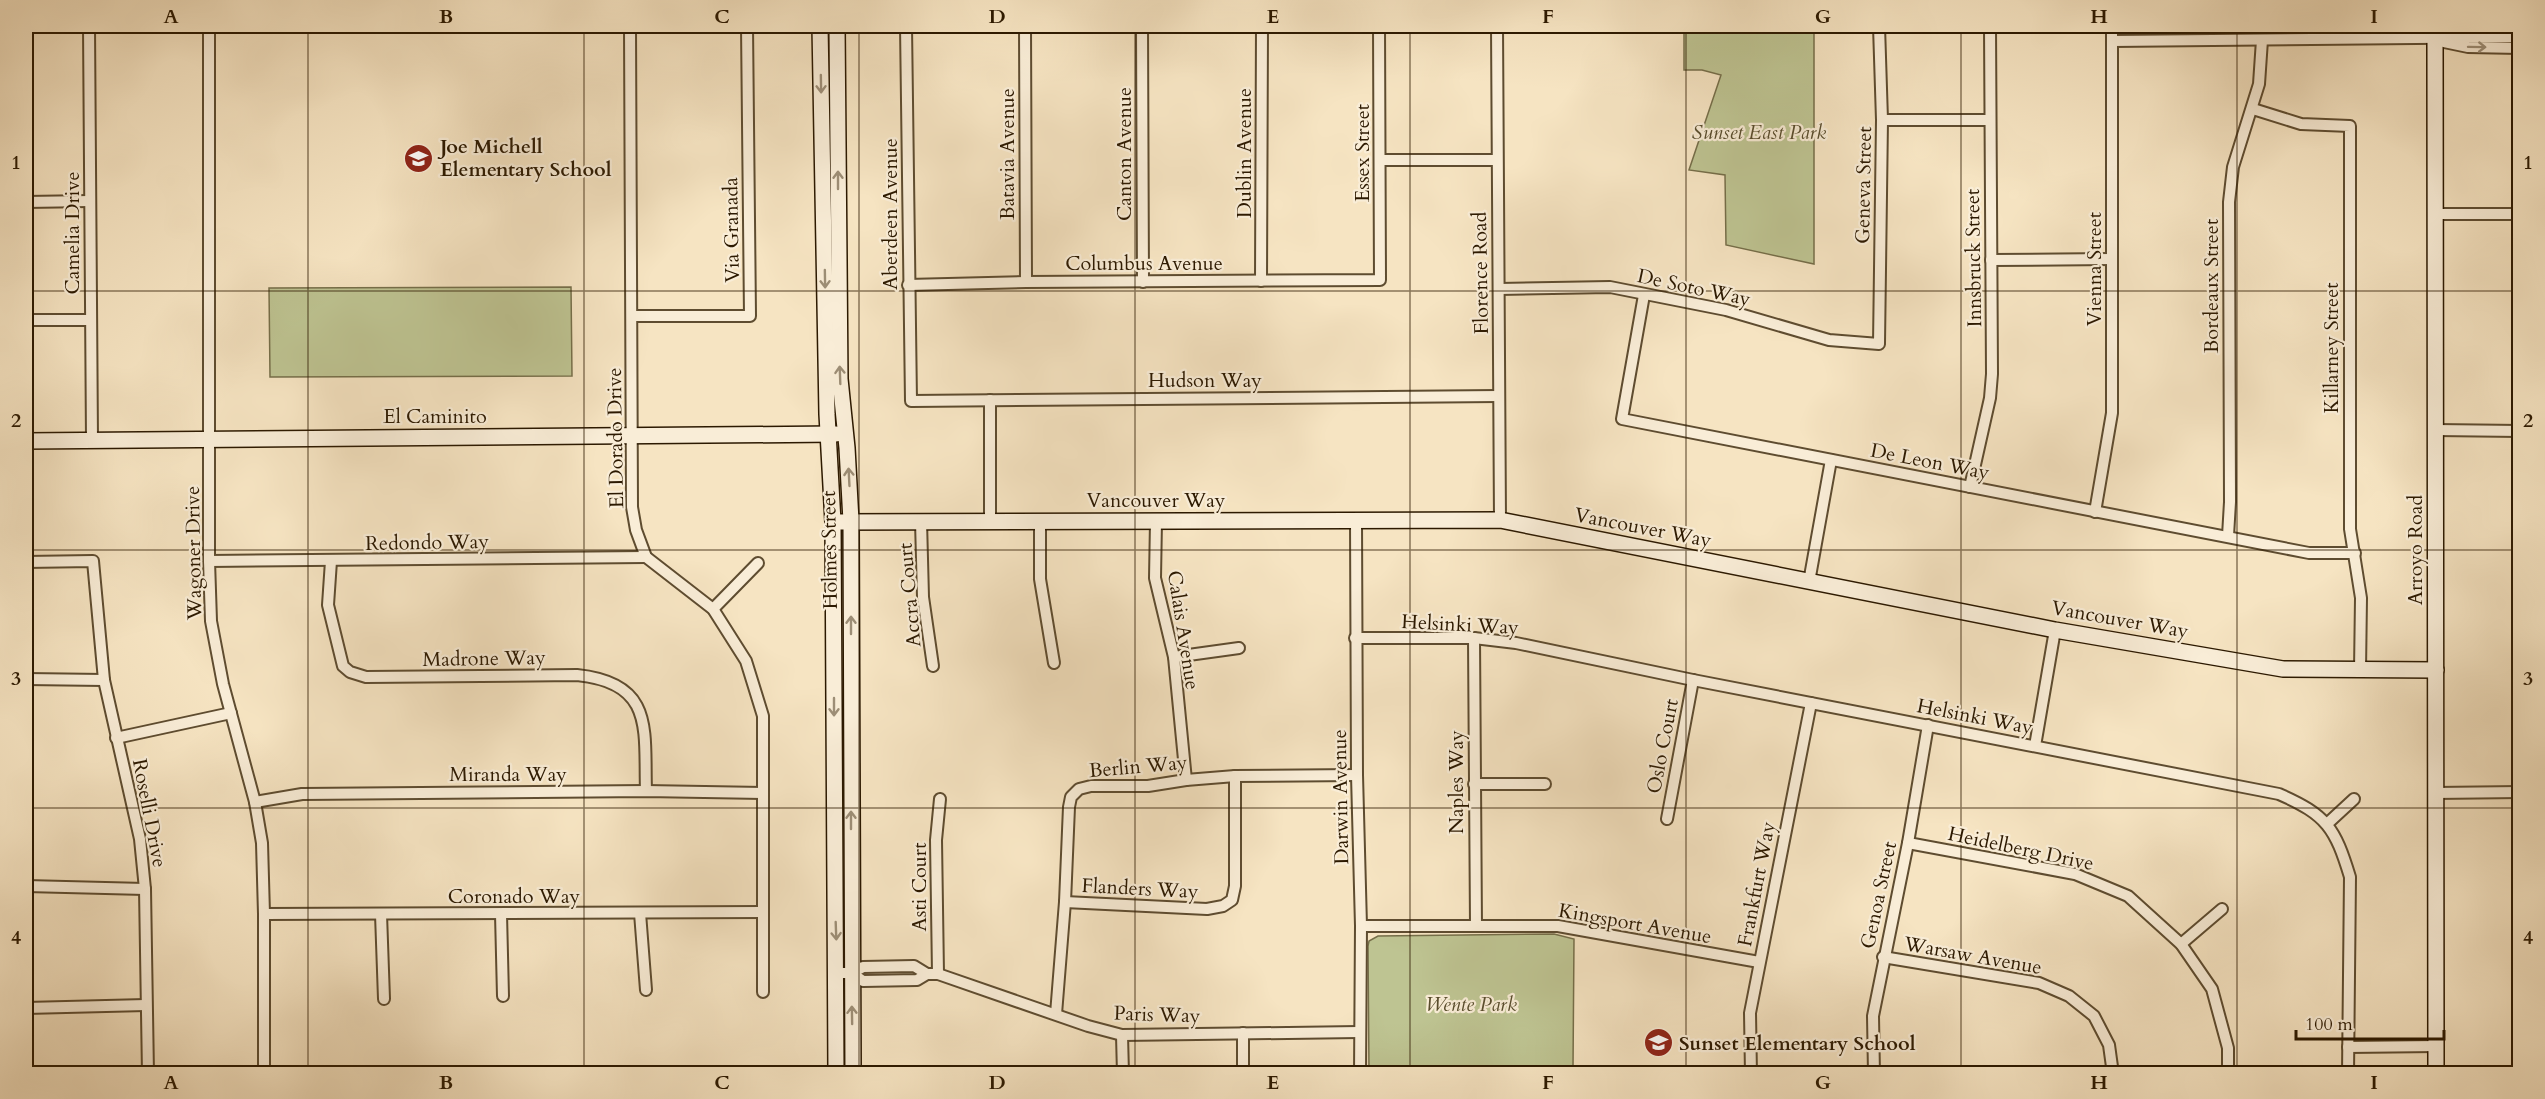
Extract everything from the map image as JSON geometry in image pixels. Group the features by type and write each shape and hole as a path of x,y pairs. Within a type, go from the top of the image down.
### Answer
{"street":[{"name":"Camelia Drive","path":"89,26 92,440"},
{"name":"Wagoner Drive","path":"209,26 211,621 223,684 255,802 262,843 264,1074"},
{"name":"El Dorado Drive","path":"630,26 632,507 636,530 646,557"},
{"name":"Via Granada","path":"633,316 750,316 747,26"},
{"name":"Holmes Street","path":"820,26 828,435 833,522 844,973 853,1074"},
{"name":"Holmes Street","path":"836,1074 844,973 851,521 840,379 837,26"},
{"name":"Aberdeen Avenue","path":"906,26 911,401"},
{"name":"Batavia Avenue","path":"1024,26 1026,282"},
{"name":"Canton Avenue","path":"1142,26 1143,282"},
{"name":"Dublin Avenue","path":"1261,281 1262,26"},
{"name":"Essex Street","path":"1379,26 1380,280"},
{"name":"Florence Road","path":"1497,26 1496,160 1500,520"},
{"name":"Geneva Street","path":"1879,26 1882,120 1879,344"},
{"name":"Innsbruck Street","path":"1970,487 1991,382 1990,26"},
{"name":"Vienna Street","path":"2095,512 2112,413 2112,26"},
{"path":"2112,40 2262,40 2435,33 2467,37 2520,37"},
{"path":"2435,33 2468,47 2520,48"},
{"name":"Arroyo Road","path":"2435,33 2436,1074"},
{"name":"Bordeaux Street","path":"2228,536 2230,502 2229,202 2233,167 2259,84 2262,40"},
{"name":"Killarney Street","path":"2253,109 2301,124 2350,126 2348,416 2350,529 2361,598 2360,670"},
{"path":"1882,120 1989,120"},
{"path":"1381,160 1496,160"},
{"path":"26,202 90,201"},
{"path":"2436,214 2520,214"},
{"path":"1991,260 2112,259"},
{"name":"Columbus Avenue","path":"908,285 1380,280"},
{"name":"De Soto Way","path":"1499,289 1610,287 1726,310 1829,340 1879,344"},
{"name":"De Leon Way","path":"1644,295 1622,419 2309,553 2355,553"},
{"path":"26,320 91,320"},
{"name":"Hudson Way","path":"911,401 1499,396"},
{"path":"990,400 990,520"},
{"path":"2436,430 2520,431"},
{"name":"El Caminito","path":"26,441 828,435 845,433"},
{"path":"1809,582 1831,460"},
{"name":"Darwin Avenue","path":"1356,520 1355,638 1361,926 1360,1074"},
{"name":"Vancouver Way","path":"833,522 1500,520 2055,630 2283,669 2436,670"},
{"name":"Accra Court","path":"921,521 923,597 933,666"},
{"path":"1040,521 1040,579 1054,663"},
{"name":"Calais Avenue","path":"1156,521 1155,578 1174,657 1186,780"},
{"path":"646,557 713,609 746,661 763,716 763,992"},
{"name":"Redondo Way","path":"209,561 646,557"},
{"name":"Roselli Drive","path":"26,562 93,561 104,680 140,839 145,889 148,1074"},
{"name":"Madrone Way","path":"330,561 328,605 343,666 350,672 366,677 577,675 599,677 621,687 636,703 643,721 646,791"},
{"path":"713,609 758,562"},
{"path":"2035,746 2055,630"},
{"name":"Helsinki Way","path":"1355,638 1474,638 1516,643 1693,680 2279,794 2307,806 2328,823 2341,849 2350,877 2348,1074"},
{"name":"Naples Way","path":"1474,638 1476,926"},
{"path":"1174,657 1239,648"},
{"path":"26,679 104,680"},
{"name":"Oslo Court","path":"1667,819 1693,680"},
{"name":"Frankfurt Way","path":"1751,1074 1750,1013 1811,703"},
{"path":"116,738 231,713"},
{"name":"Genoa Street","path":"1874,1074 1873,1016 1883,957 1908,843 1928,725"},
{"name":"Berlin Way","path":"1056,1014 1065,902 1068,807 1071,797 1079,789 1091,786 1148,786 1235,776 1357,775"},
{"name":"Flanders Way","path":"1065,902 1207,909 1224,906 1232,900 1235,886 1235,776"},
{"path":"1474,784 1545,784"},
{"name":"Miranda Way","path":"255,802 302,794 646,791 763,793"},
{"path":"2435,793 2520,792"},
{"name":"Asti Court","path":"938,974 936,840 940,799"},
{"path":"2328,823 2354,799"},
{"name":"Heidelberg Drive","path":"1908,843 2075,874 2128,896 2181,944 2212,989 2228,1048 2228,1074"},
{"path":"26,886 145,889"},
{"path":"2181,944 2222,909"},
{"name":"Coronado Way","path":"264,914 763,912"},
{"path":"640,913 646,990"},
{"path":"501,914 502,996"},
{"path":"381,915 384,999"},
{"name":"Kingsport Avenue","path":"1361,926 1558,926 1759,963"},
{"name":"Warsaw Avenue","path":"1883,957 2038,983 2069,996 2094,1016 2109,1045 2113,1074"},
{"name":"Paris Way","path":"844,973 863,967 914,966 927,974 938,974 1088,1026 1122,1035 1359,1032"},
{"path":"26,1008 146,1005"},
{"path":"1243,1033 1243,1074"},
{"path":"1122,1035 1123,1074"},
{"path":"2348,1047 2437,1046"}],"green space":[{"name":"Sunset East Park","path":"1684,26 1814,26 1814,264 1726,245 1725,175 1689,170 1721,75 1702,70 1684,70"},
{"path":"571,287 572,376 270,377 269,288"},
{"name":"Wente Park","path":"1554,934 1574,939 1573,1068 1568,1073 1369,1073 1369,941 1378,936"}],"place":[{"name":"Joe Michell Elementary School","path":"419,158"},
{"name":"Sunset Elementary School","path":"1658,1043"}]}
